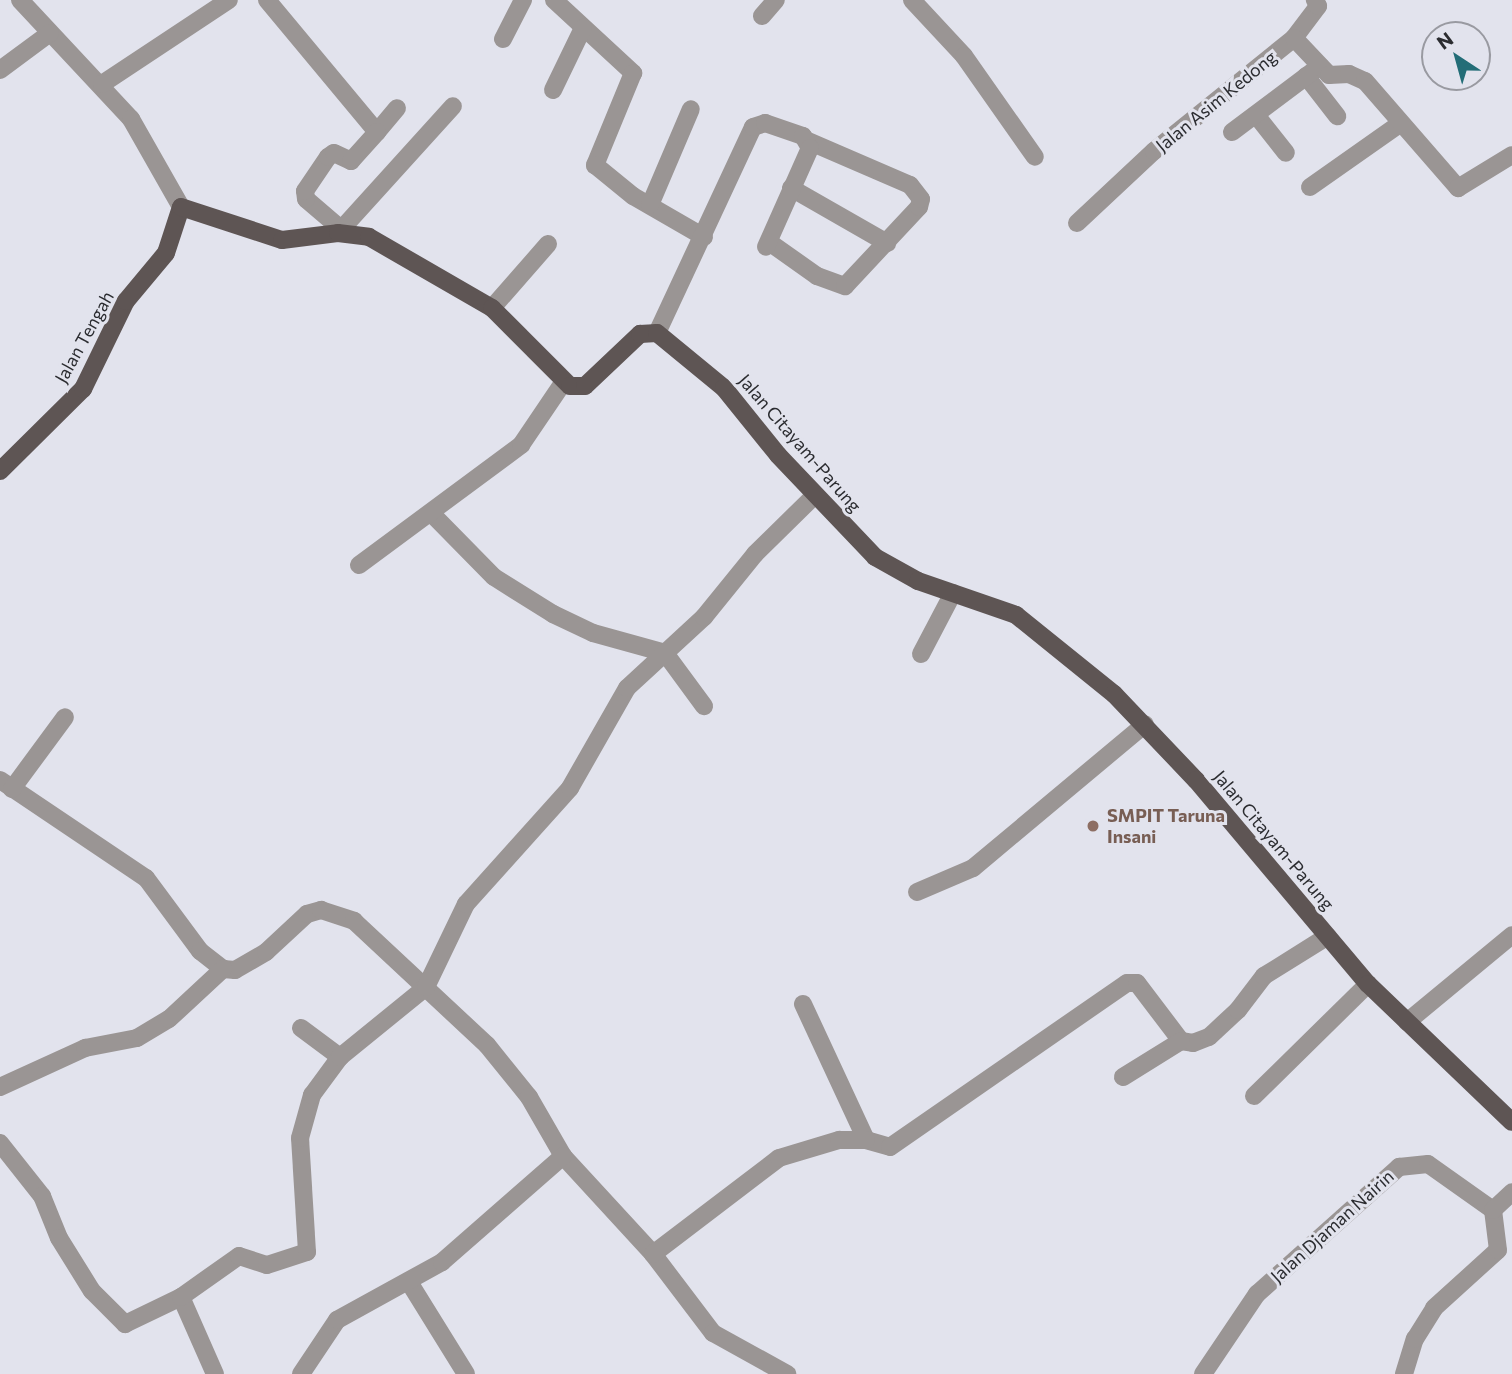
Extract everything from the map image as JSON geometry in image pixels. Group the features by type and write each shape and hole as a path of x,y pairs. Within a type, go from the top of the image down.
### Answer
{"main road":[{"path":"181,207 282,240 340,231 369,237 492,308 563,383 586,386 640,334 657,333"},
{"name":"Jalan Tengah","path":"0,471 83,389 127,301 166,253 181,207"},
{"name":"Jalan Citayam-Parung","path":"657,333 724,388 814,496 886,565 1032,625 1145,724 1368,984 1512,1122"}],"street":[{"path":"20,0 102,84 150,144 181,207"},
{"path":"102,84 229,0"},
{"path":"267,0 377,132"},
{"path":"503,39 523,0"},
{"path":"554,0 632,73 595,165 650,205 704,237"},
{"path":"762,16 776,0"},
{"path":"912,0 964,56 1035,157"},
{"path":"1294,38 1318,6 1315,0"},
{"path":"553,90 583,28"},
{"path":"0,70 50,33"},
{"name":"Jalan Asim Kedong","path":"1077,223 1154,151 1294,38 1337,116"},
{"path":"1232,132 1313,71 1329,75 1349,74 1365,81 1458,188 1512,155"},
{"path":"397,108 351,161 334,153 328,157 305,191 306,199 340,231 453,106"},
{"path":"650,205 691,109"},
{"path":"1256,115 1286,153"},
{"path":"657,333 757,123 808,141 918,192 919,207 850,282 838,286 767,244 808,141"},
{"path":"1310,187 1401,123"},
{"path":"791,188 887,243"},
{"path":"492,308 548,244"},
{"path":"359,565 432,514 521,445 563,383"},
{"path":"0,1143 42,1196 82,1278 125,1324 181,1297 239,1256 267,1265 307,1252 301,1129 312,1096 340,1057 426,987 466,904 565,795 613,706 814,496"},
{"path":"432,514 494,577 553,614 593,633 665,653 704,706"},
{"path":"920,654 953,593"},
{"path":"65,717 6,784 146,878 200,951 223,969"},
{"path":"917,892 973,869 1145,724"},
{"path":"0,1087 85,1048 137,1038 169,1019 223,969 249,963 307,914 321,910 354,921 426,987 519,1082 563,1156 653,1254 720,1339 787,1374"},
{"path":"1407,1022 1512,935"},
{"path":"1122,1077 1181,1041 1209,1037 1264,976 1328,936"},
{"path":"653,1254 779,1158 839,1140 866,1140 890,1147 903,1141 1131,982 1181,1041"},
{"path":"1254,1096 1368,984"},
{"path":"803,1004 866,1140"},
{"path":"301,1028 340,1057"},
{"path":"301,1374 337,1320 409,1282 458,1248 563,1156"},
{"name":"Jalan Djaman Nairin","path":"1203,1374 1257,1294 1399,1167 1428,1164 1493,1210"},
{"path":"1404,1374 1415,1339 1434,1308 1498,1250 1493,1210 1512,1192"},
{"path":"409,1282 466,1374"},
{"path":"181,1297 215,1374"}],"place":[{"name":"SMPIT Taruna Insani","path":"1093,826"}]}
